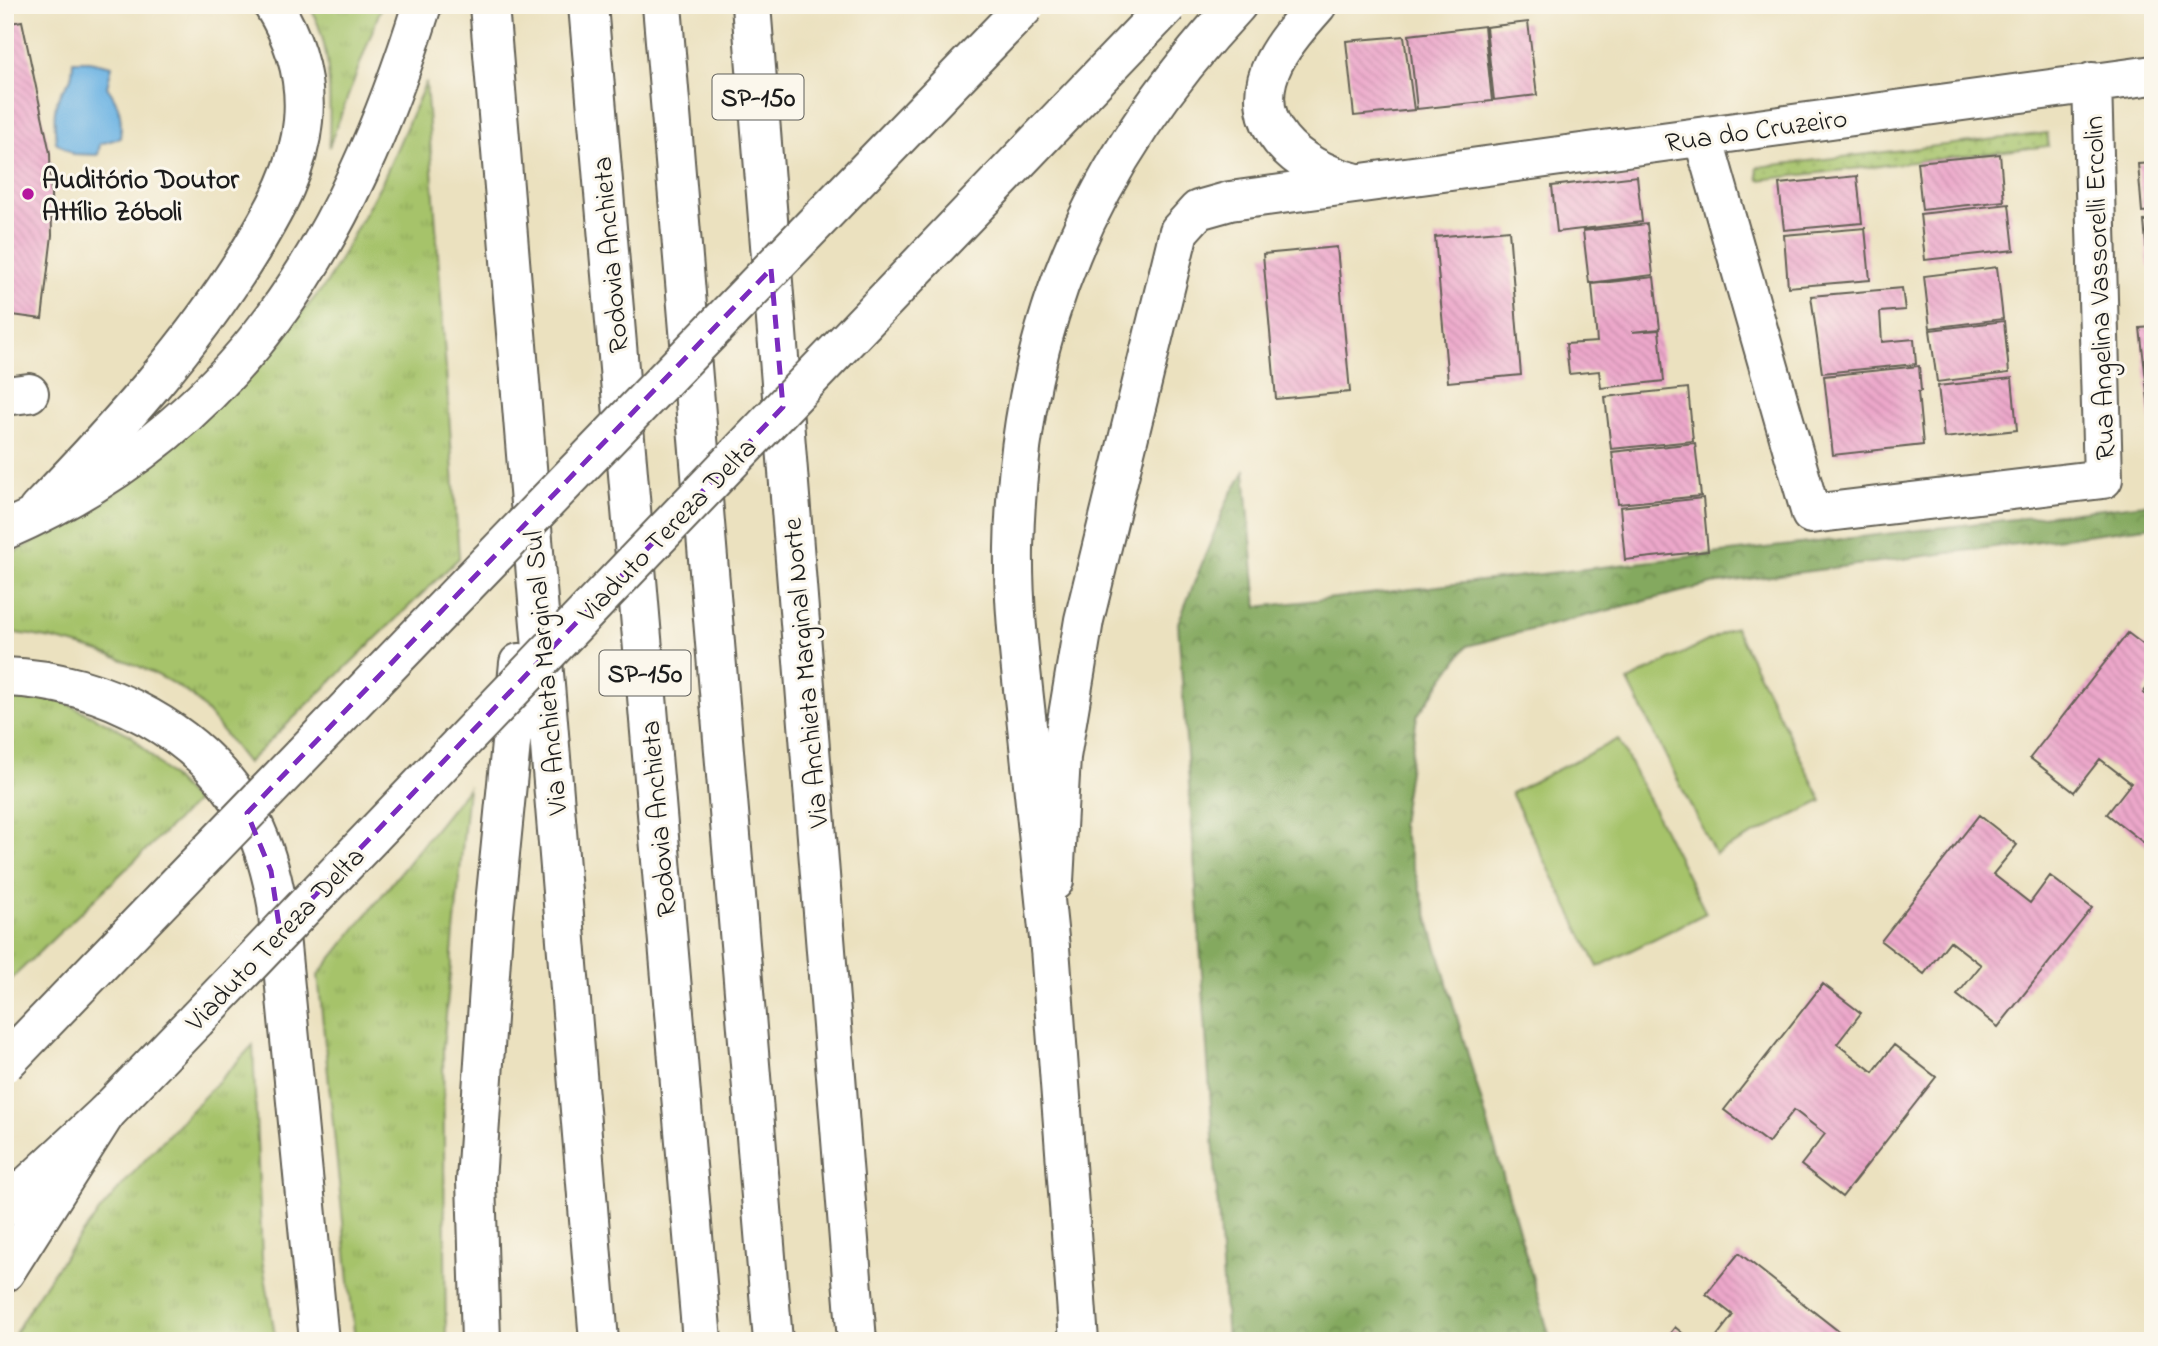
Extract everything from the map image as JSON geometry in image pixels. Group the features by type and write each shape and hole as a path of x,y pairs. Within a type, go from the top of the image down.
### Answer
{"main road":[{"path":"16,526 113,433 154,385 236,273 273,214 289,180 299,145 303,93 300,66 290,37 273,5"},
{"path":"16,526 87,488 152,445 222,383 261,338 300,281 364,161 402,66 422,5"},
{"name":"Via Anchieta Marginal Sul","path":"489,5 599,1341"},
{"name":"Rodovia Anchieta","path":"588,5 702,1341"},
{"name":"SP-150","path":"662,5 773,1341"},
{"name":"Via Anchieta Marginal Norte","path":"751,5 857,1341"},
{"path":"5,1063 20,1040 1026,5"},
{"name":"Viaduto Tereza Delta","path":"106,1113 1168,5"},
{"path":"1079,1341 1049,947 1015,584 1016,507 1029,400 1040,344 1057,288 1084,221 1158,101 1183,66 1237,5"},
{"path":"1317,5 1274,62 1267,84 1268,118 1287,148 1305,163 1324,175 1358,184"},
{"name":"Rua do Cruzeiro","path":"1049,947 1061,757 1078,656 1179,231 1187,219 1211,204 2153,75"},
{"name":"Rua Angelina Vassorelli Ercolin","path":"1703,137 1811,514 2103,479 2092,82"},
{"path":"481,1341 476,1181 494,914 533,532"},
{"path":"5,677 24,677 76,688 139,712 193,748 225,778 252,821 271,871 277,904 319,1341"},
{"path":"5,1207 106,1113"},
{"path":"5,1272 106,1113"}],"highlighted area":[{"path":"771,269 783,407 280,932 271,871 247,813"}],"green space":[{"path":"309,5 382,5 329,147 326,56 317,21"},
{"path":"426,82 459,558 247,763 202,706 169,681 100,652 51,639 5,632 5,557 89,513 160,458 251,373 327,283 384,178"},
{"path":"2047,133 2049,146 1759,180 1757,167"},
{"path":"1245,471 1257,607 2153,503 2153,526 1712,584 1467,646 1417,716 1401,824 1551,1341 1227,1341 1178,623 1228,499"},
{"path":"1735,627 1822,801 1715,854 1628,681"},
{"path":"5,690 54,697 131,735 196,802 5,985"},
{"path":"1618,739 1706,913 1598,967 1511,793"},
{"path":"468,788 443,1047 446,1341 355,1341 318,975"},
{"path":"253,1045 262,1258 276,1341 11,1341 35,1300 91,1222 154,1150"}],"water":[{"path":"73,61 112,66 107,87 119,111 120,138 100,144 98,155 73,154 56,142 55,108 71,79"}],"building":[{"name":"Auditório Doutor Attílio Zóboli","path":"22,21 50,153 52,235 42,319 5,314 5,24"},
{"path":"1528,22 1537,95 1494,100 1486,27"},
{"path":"1484,26 1492,101 1417,109 1409,35"},
{"path":"1404,36 1414,110 1354,116 1346,41"},
{"path":"2000,154 2004,201 1922,210 1917,162"},
{"path":"2153,163 2153,211 2142,212 2138,164"},
{"path":"1637,176 1642,222 1557,232 1552,186"},
{"path":"1857,176 1862,223 1784,230 1779,184"},
{"path":"2009,204 2014,250 1925,260 1920,214"},
{"path":"2153,220 2153,267 2148,267 2144,221"},
{"path":"1647,224 1653,275 1589,283 1583,231"},
{"path":"1865,228 1870,280 1788,287 1784,235"},
{"path":"1509,230 1521,375 1448,382 1435,237"},
{"path":"1337,247 1350,392 1276,399 1263,254"},
{"path":"1997,267 2003,319 1930,328 1924,276"},
{"path":"1654,277 1660,329 1632,332 1659,330 1664,381 1601,388 1599,371 1569,374 1566,344 1597,342 1592,284"},
{"path":"1902,288 1905,310 1880,312 1882,342 1914,339 1916,364 1822,373 1811,296"},
{"path":"2004,321 2009,373 1937,382 1930,330"},
{"path":"2153,327 2153,380 2146,380 2140,328"},
{"path":"1919,366 1921,391 1918,392 1923,445 1833,455 1824,376"},
{"path":"2012,378 2017,430 1944,438 1938,386"},
{"path":"2153,382 2153,427 2151,427 2146,383"},
{"path":"1688,388 1693,441 1611,449 1605,397"},
{"path":"1695,443 1701,496 1618,504 1612,452"},
{"path":"1703,498 1708,551 1625,560 1620,507"},
{"path":"2128,633 2153,652 2153,680 2143,693 2153,700 2153,840 2148,846 2107,814 2131,783 2100,759 2074,792 2030,758"},
{"path":"1979,815 2017,845 1993,874 2030,903 2050,876 2092,908 1998,1027 1957,995 1981,965 1950,941 1924,974 1881,941"},
{"path":"1823,984 1861,1013 1837,1044 1873,1072 1894,1045 1936,1077 1842,1197 1801,1165 1825,1134 1794,1110 1768,1143 1724,1110"},
{"path":"1739,1253 1851,1341 1713,1341 1733,1315 1706,1294"},
{"path":"1675,1327 1692,1341 1664,1341"}],"place":[{"name":"Auditório Doutor Attílio Zóboli","path":"28,194"}]}
